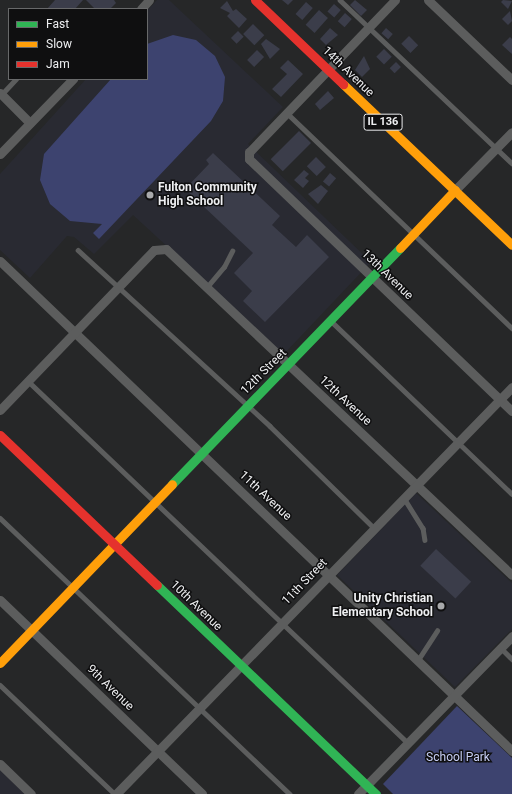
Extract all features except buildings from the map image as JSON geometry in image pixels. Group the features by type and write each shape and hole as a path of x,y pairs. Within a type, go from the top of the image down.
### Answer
{"street":[{"path":"141,8 149,0"},
{"name":"14th Avenue","path":"255,0 512,245"},
{"path":"288,114 368,27 395,0"},
{"path":"428,0 512,80"},
{"path":"0,154 71,80"},
{"path":"1,94 30,123"},
{"name":"13th Avenue","path":"288,114 248,155 372,277 512,411"},
{"name":"12th Street","path":"0,663 512,132"},
{"name":"12th Avenue","path":"120,286 160,248 166,249 512,575"},
{"name":"11th Avenue","path":"0,261 330,574 512,750"},
{"path":"0,410 120,286"},
{"name":"11th Street","path":"116,794 512,387"},
{"name":"10th Avenue","path":"0,435 376,794"},
{"name":"9th Avenue","path":"0,600 202,794"},
{"path":"358,794 512,636"},
{"path":"0,764 31,794"}],"lane":[{"path":"340,0 512,163"},
{"path":"1,94 15,80"},
{"path":"288,114 512,328"},
{"path":"78,250 120,286 374,528"},
{"path":"207,286 224,267 232,251"},
{"path":"330,320 512,494"},
{"path":"28,381 155,501 281,624 408,743"},
{"path":"404,498 423,528 425,540"},
{"path":"0,518 290,794"},
{"path":"418,660 437,631"},
{"path":"501,648 512,659"},
{"path":"0,686 116,794"}],"shaded area":[{"name":"Fulton Community High School","path":"157,0 169,0 283,107 248,144 371,262 284,354 133,215 94,254 74,237 67,236 30,278 0,250 0,174 85,80 148,80 148,10"},
{"name":"Unity Christian Elementary School","path":"416,493 512,583 512,629 455,687 337,575"},
{"path":"0,770 25,794 0,794"}],"green space":[{"path":"173,35 196,40 215,56 225,77 223,101 211,121 99,239 93,233 102,224 70,221 50,204 40,180 44,154 110,80 148,80 148,44"},
{"name":"School Park","path":"457,706 512,758 512,794 393,794 383,784"}],"traffic: fast":[{"path":"172,484 400,248"},
{"path":"157,585 376,794"}],"traffic: slow":[{"path":"343,84 512,245"},
{"path":"400,248 455,190"},
{"path":"0,663 172,484"}],"traffic: jam":[{"path":"255,0 343,84"},
{"path":"0,435 157,585"}],"place":[{"name":"Fulton Community High School","path":"150,195"},
{"name":"Unity Christian Elementary School","path":"441,606"}]}
